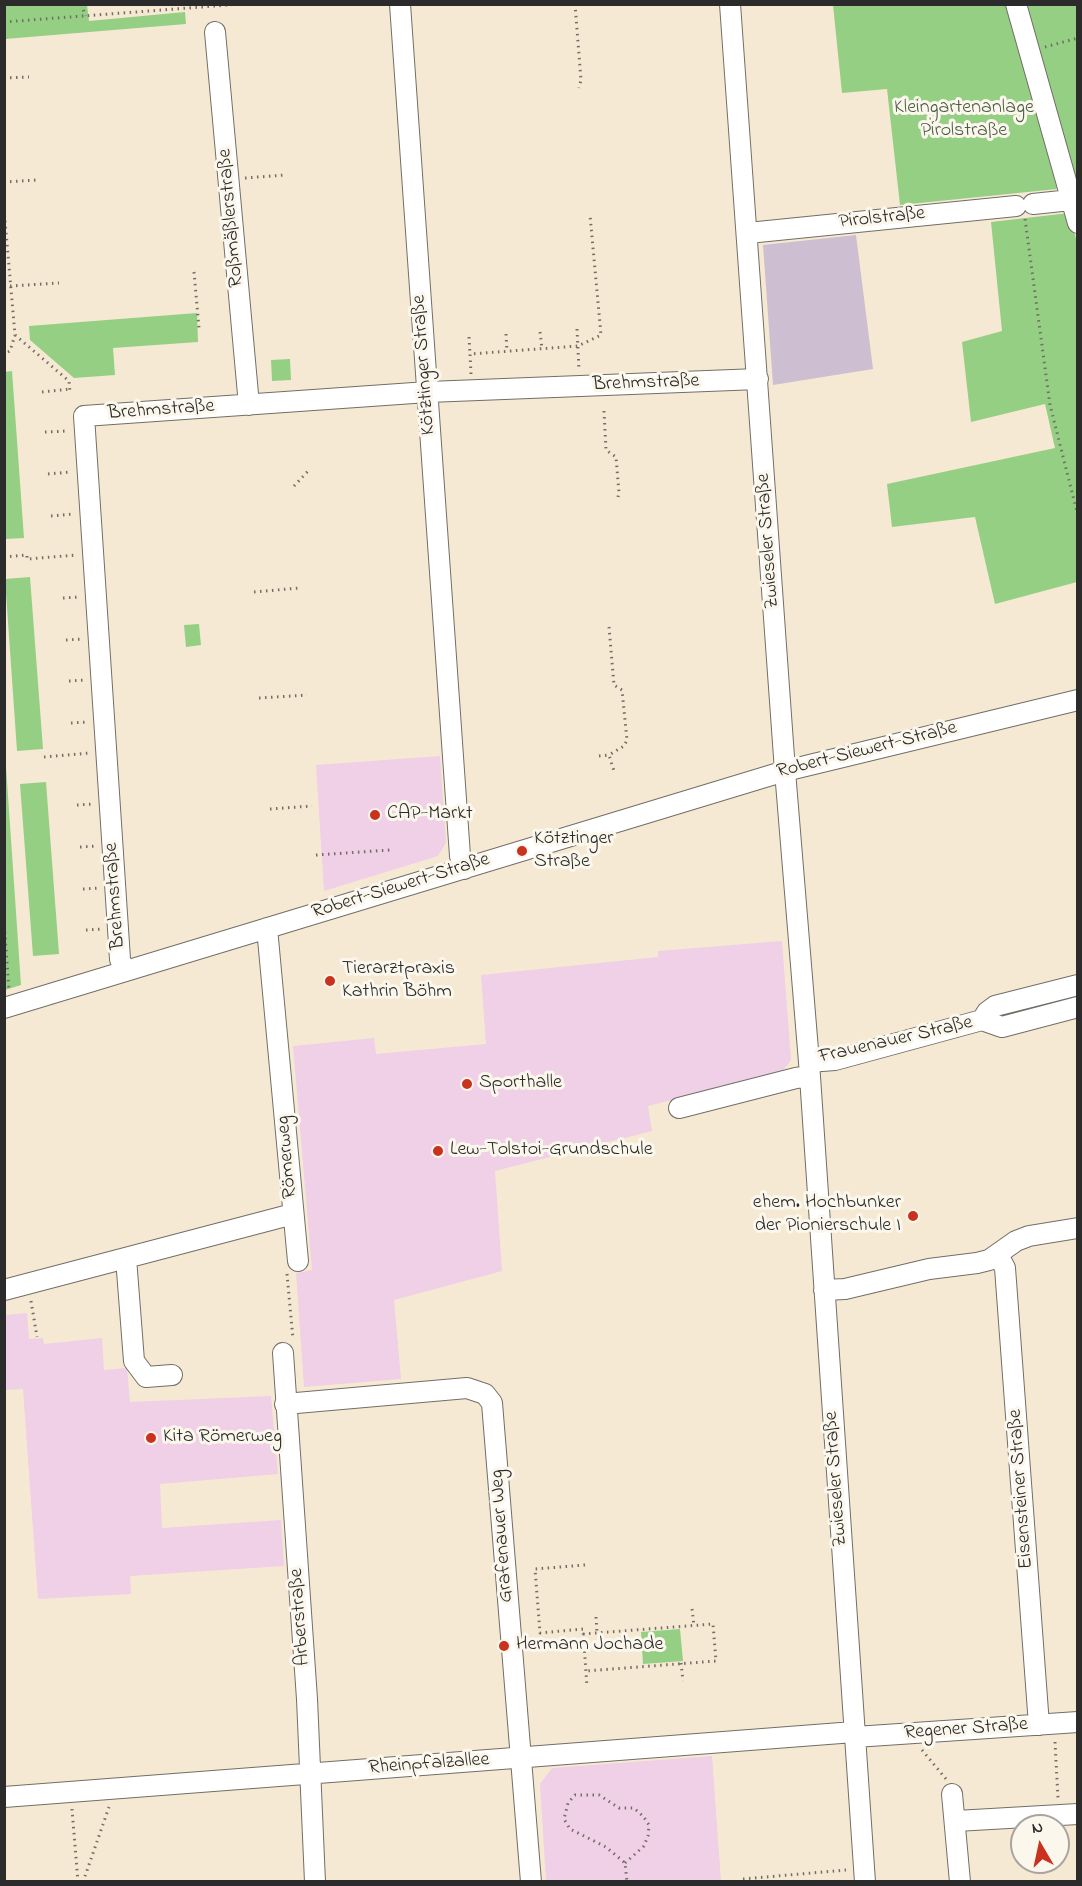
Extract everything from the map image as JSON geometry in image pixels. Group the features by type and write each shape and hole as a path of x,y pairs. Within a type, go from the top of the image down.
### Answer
{"street":[{"name":"Kötztinger Straße","path":"400,4 460,856 464,869"},
{"name":"Zwieseler Straße","path":"730,4 748,233 784,771 809,1069 865,1881"},
{"path":"1016,4 1077,223"},
{"name":"Roßmäßlerstraße","path":"215,32 249,405"},
{"name":"Pirolstraße","path":"748,233 1025,209 1071,200"},
{"name":"Brehmstraße","path":"124,972 120,959 84,416 428,392 758,379"},
{"name":"Robert-Siewert-Straße","path":"7,1007 784,771 1077,700"},
{"name":"Römerweg","path":"4,1290 293,1214 267,928"},
{"name":"Frauenauer Straße","path":"982,1020 987,1012 996,1006 1077,985"},
{"name":"Frauenauer Straße","path":"809,1069 982,1020 1002,1027 1077,1006"},
{"path":"679,1108 796,1077 809,1069"},
{"path":"293,1214 298,1261"},
{"path":"824,1290 845,1289 929,1269 977,1263 998,1255 1016,1241 1029,1236 1077,1228"},
{"name":"Eisensteiner Straße","path":"998,1255 1005,1268 1039,1725"},
{"path":"126,1258 134,1361 146,1377 172,1375"},
{"name":"Arberstraße","path":"289,1351 285,1404 311,1774 309,1789 315,1881"},
{"name":"Grafenauer Weg","path":"285,1404 467,1388 485,1394 492,1403 531,1881"},
{"name":"Regener Straße","path":"855,1735 1077,1722"},
{"name":"Rheinpfalzallee","path":"4,1797 855,1735"},
{"path":"952,1794 960,1881"},
{"path":"956,1821 1010,1818"}],"path":[{"path":"82,4 85,16"},
{"path":"4,22 241,4"},
{"path":"575,4 582,80 579,88"},
{"path":"1029,51 1077,38"},
{"path":"4,78 29,77"},
{"path":"228,179 285,175"},
{"path":"4,183 37,180"},
{"path":"4,209 15,335 10,351 4,354"},
{"path":"1025,209 1050,405 1077,516"},
{"path":"470,354 578,346 601,335 590,215"},
{"path":"194,272 199,328"},
{"path":"10,286 58,282"},
{"path":"578,329 578,346"},
{"path":"540,332 542,349"},
{"path":"506,334 507,352"},
{"path":"15,335 69,381 70,390 42,392"},
{"path":"469,337 472,391"},
{"path":"604,411 606,450 616,457 619,493 616,501"},
{"path":"45,432 73,430"},
{"path":"294,486 309,470"},
{"path":"48,474 76,472"},
{"path":"51,516 79,514"},
{"path":"4,557 27,555 27,559 82,555"},
{"path":"254,592 299,588"},
{"path":"63,598 85,597"},
{"path":"599,756 609,755 624,746 627,741 622,690 614,685 609,627"},
{"path":"66,640 88,638"},
{"path":"69,681 91,680"},
{"path":"259,698 307,694"},
{"path":"71,723 94,721"},
{"path":"44,757 97,752"},
{"path":"609,755 614,771"},
{"path":"77,805 101,804"},
{"path":"270,809 312,806"},
{"path":"80,847 104,846"},
{"path":"315,855 390,850"},
{"path":"83,890 107,888"},
{"path":"4,920 7,1007"},
{"path":"86,930 110,929"},
{"path":"289,1351 286,1267 298,1261"},
{"path":"31,1300 37,1337"},
{"path":"585,1565 535,1569 540,1633 583,1629 587,1687"},
{"path":"692,1609 694,1626"},
{"path":"596,1617 597,1633"},
{"path":"583,1634 713,1624 716,1661 586,1671"},
{"path":"681,1663 683,1681"},
{"path":"1054,1740 1069,1814"},
{"path":"922,1750 944,1774 952,1794"},
{"path":"83,1881 115,1789"},
{"path":"625,1863 644,1846 648,1836 649,1825 643,1816 634,1808 619,1808 599,1795 574,1795 568,1803 564,1819 570,1829 606,1847 625,1863 627,1881"},
{"path":"73,1821 78,1881"},
{"path":"743,1879 848,1870"}],"shaded area":[{"path":"856,235 873,369 773,385 763,245"},
{"path":"440,756 446,843 438,856 324,891 316,765"},
{"name":"Lew-Tolstoi-Grundschule","path":"782,941 791,1060 782,1072 648,1106 652,1131 495,1171 502,1271 394,1300 401,1379 304,1387 296,1273 312,1270 293,1046 374,1038 376,1054 486,1044 481,975 658,957 658,951"},
{"name":"Kita Römerweg","path":"27,1313 29,1339 43,1338 44,1344 102,1338 104,1370 127,1368 130,1402 271,1396 278,1474 160,1484 162,1528 281,1520 284,1566 130,1576 131,1594 38,1599 23,1389 5,1390 5,1315"},
{"path":"712,1756 721,1881 546,1881 540,1784 552,1768"}],"green space":[{"path":"4,5 87,5 89,21 185,12 186,24 5,39"},
{"name":"Kleingartenanlage Pirolstraße","path":"833,5 1010,5 1057,189 900,205 887,89 842,93"},
{"path":"1022,5 1077,5 1077,189"},
{"path":"1069,213 1078,246 1077,582 995,604 975,517 892,527 887,484 1055,448 1045,404 971,422 962,342 1002,331 991,222"},
{"path":"197,313 198,342 113,348 115,375 74,378 30,340 29,326"},
{"path":"290,359 291,380 272,381 271,360"},
{"path":"12,371 24,538 5,539 4,372"},
{"path":"30,577 43,749 17,751 5,579"},
{"path":"199,624 201,645 186,647 184,625"},
{"path":"5,752 21,985 4,990"},
{"path":"46,782 59,954 33,956 20,784"},
{"path":"680,1629 683,1661 643,1664 641,1632"}],"place":[{"name":"CAP-Markt","path":"375,815"},
{"name":"Kötztinger Straße","path":"522,851"},
{"name":"Tierarztpraxis Kathrin Böhm","path":"330,981"},
{"name":"Sporthalle","path":"467,1084"},
{"name":"Lew-Tolstoi-Grundschule","path":"438,1151"},
{"name":"ehem. Hochbunker der Pionierschule I","path":"913,1216"},
{"name":"Kita Römerweg","path":"151,1438"},
{"name":"Hermann Jochade","path":"504,1646"}]}
